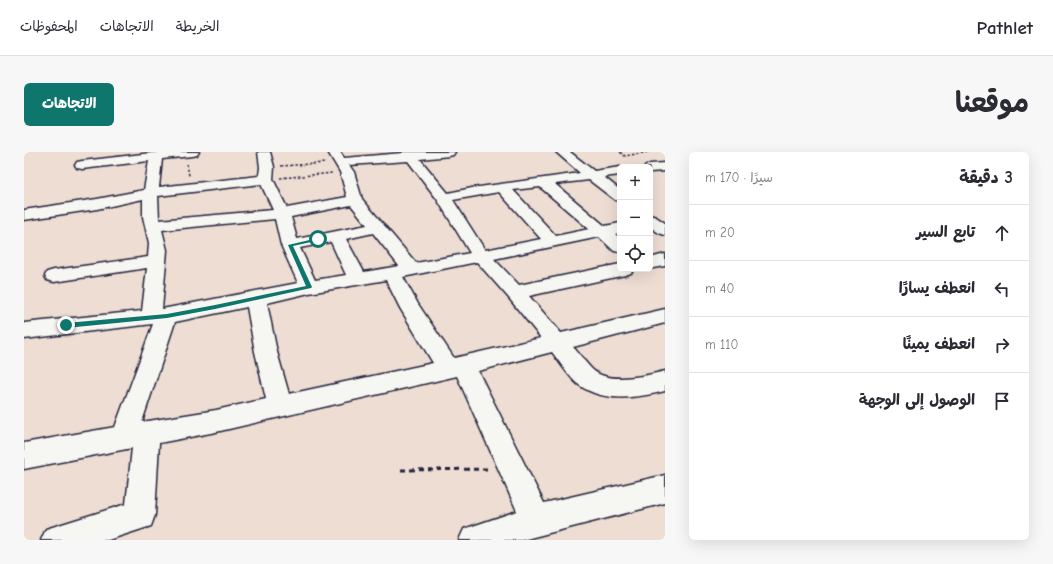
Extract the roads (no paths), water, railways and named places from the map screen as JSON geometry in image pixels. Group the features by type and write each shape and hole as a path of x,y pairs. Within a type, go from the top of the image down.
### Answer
{"street":[{"path":"264,152 266,173 282,214 290,245 309,287"},
{"path":"412,270 376,228 355,200 340,162 410,154 448,152"},
{"path":"562,152 589,175 617,195"},
{"path":"82,165 181,153"},
{"path":"410,154 444,198 480,255 515,292 586,378 594,383 612,388 632,389 665,381"},
{"path":"57,540 140,516 136,435 159,316 156,261 158,244 152,226 151,193 156,157"},
{"path":"653,166 664,159"},
{"path":"444,198 617,171"},
{"path":"24,215 97,204 266,173"},
{"path":"543,182 617,244"},
{"path":"503,188 553,242"},
{"path":"152,226 282,214 355,200"},
{"path":"290,245 376,228"},
{"path":"24,331 159,316 256,299 309,287 412,270 480,255 617,229"},
{"path":"336,236 358,279"},
{"path":"653,263 665,260"},
{"path":"54,276 156,261"},
{"path":"515,292 617,271"},
{"path":"391,273 410,308 456,366 513,468 536,520"},
{"path":"256,299 266,352 280,405"},
{"path":"24,456 216,421 280,405 558,343 665,316"},
{"path":"475,540 536,520 665,489"}]}
